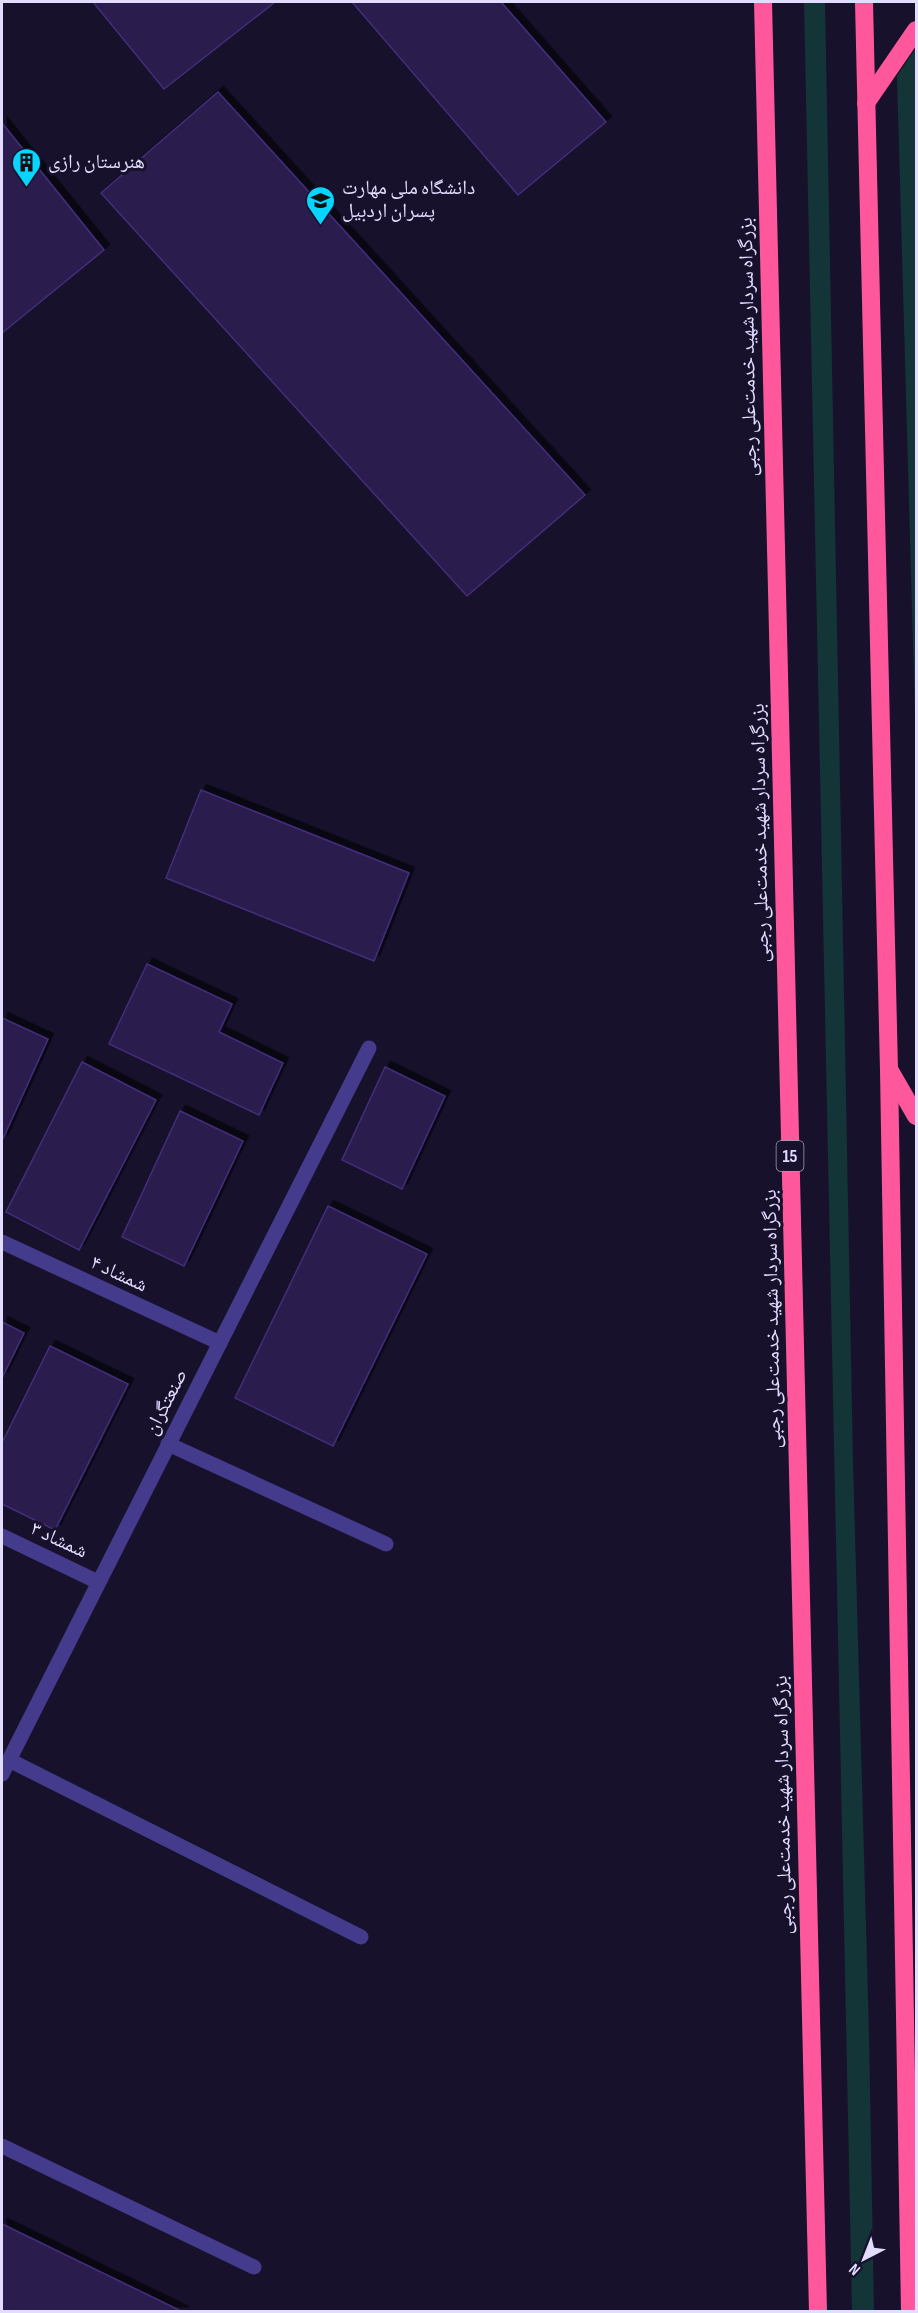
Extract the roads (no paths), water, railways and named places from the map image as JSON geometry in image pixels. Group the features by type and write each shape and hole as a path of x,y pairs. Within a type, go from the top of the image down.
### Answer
{"highway":[{"name":"بزرگراه سردار شهید خدمت‌علی رجبی","path":"763,2 818,2312"},
{"path":"864,2 889,1070 910,2312"},
{"path":"867,103 916,30"},
{"path":"889,1070 916,1116"}],"street":[{"name":"صنعتگران","path":"2,1774 369,1048"},
{"name":"شمشاد ۴","path":"2,1242 220,1343"},
{"path":"168,1444 386,1544"},
{"name":"شمشاد ۳","path":"2,1536 98,1582"},
{"path":"9,1760 361,1937"},
{"path":"2,2146 254,2267"}],"place":[{"name":"هنرستان رازی","path":"27,188"},
{"name":"دانشگاه ملی مهارت پسران اردبیل","path":"321,226"}]}
